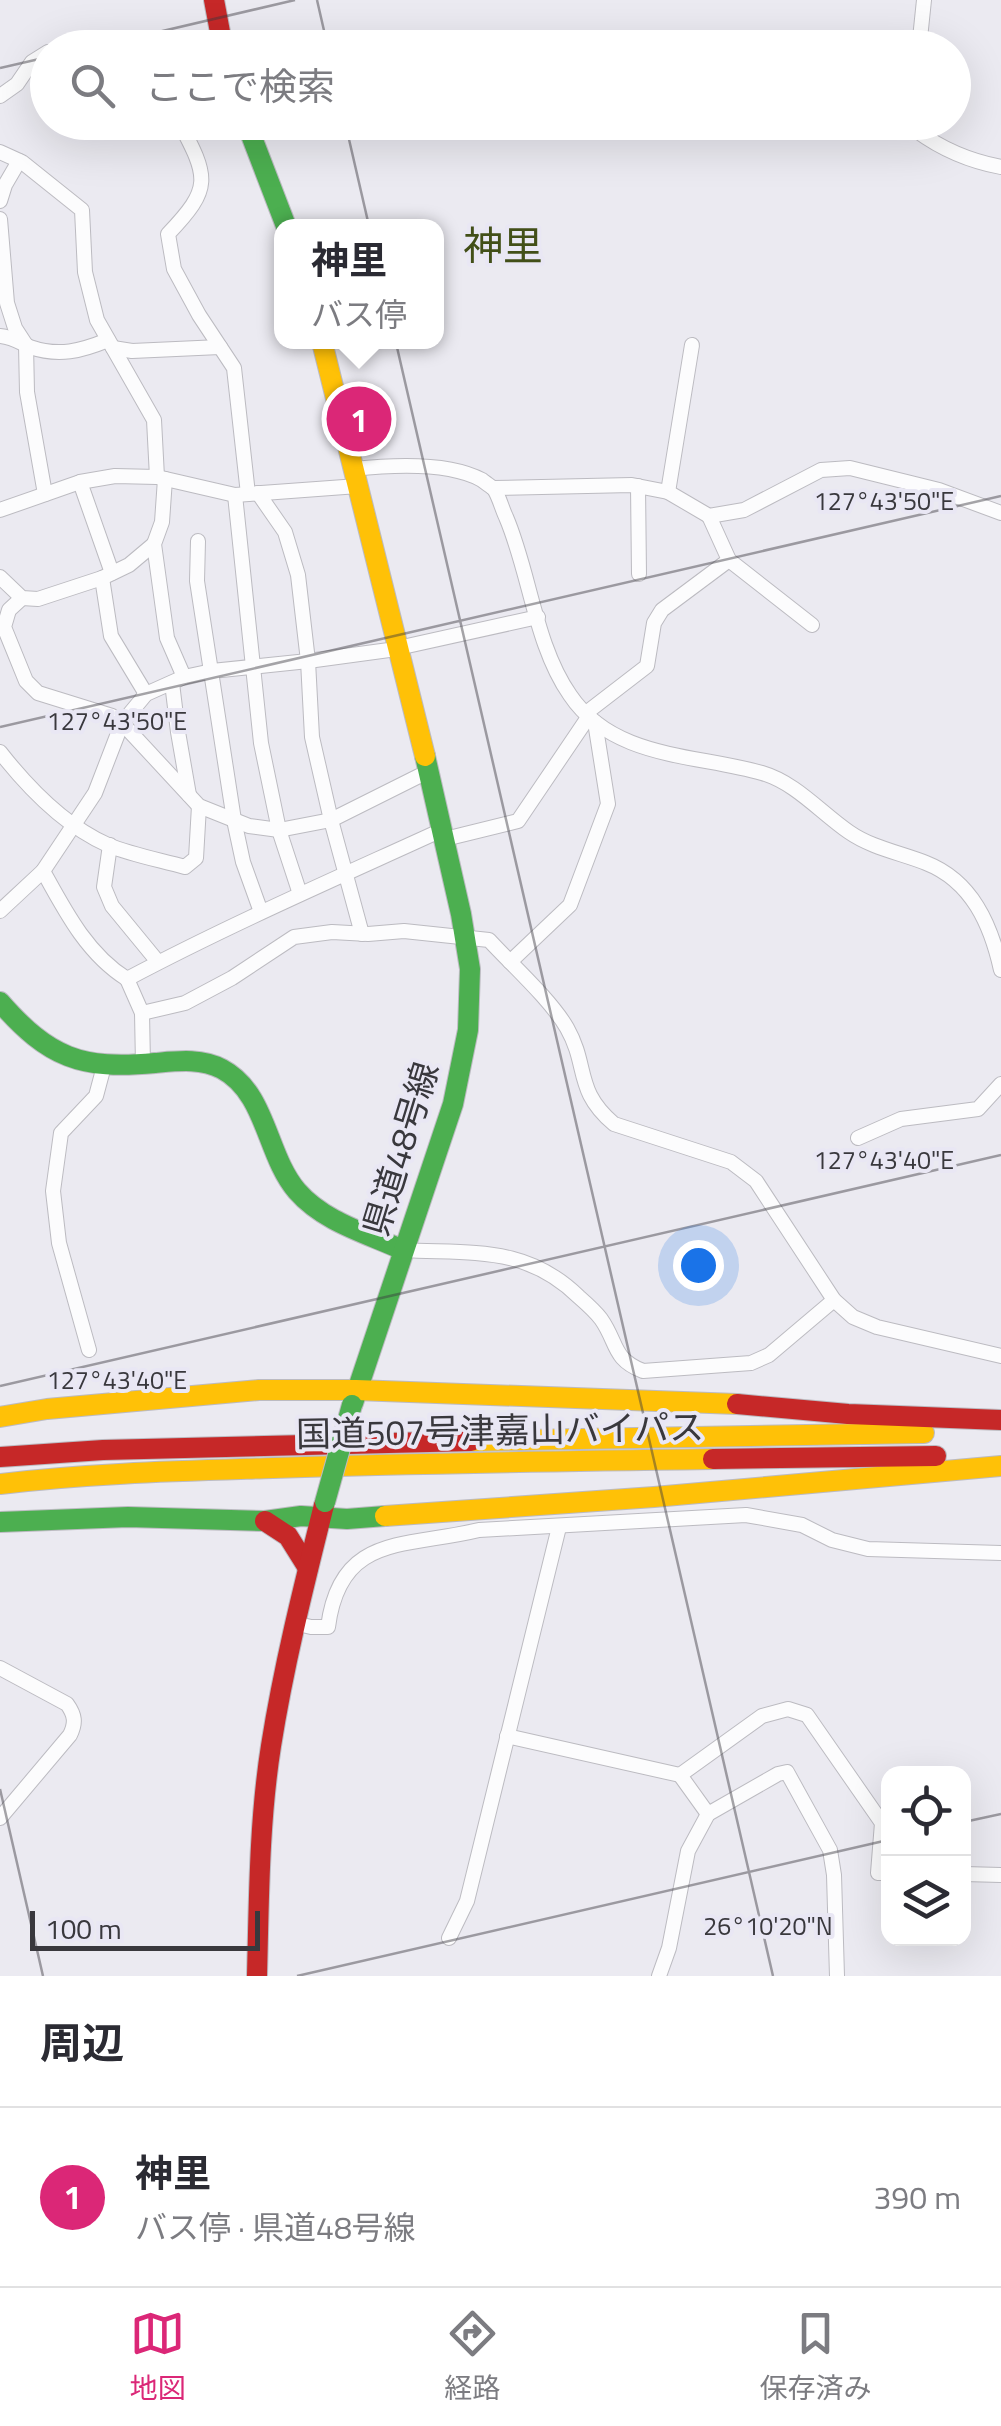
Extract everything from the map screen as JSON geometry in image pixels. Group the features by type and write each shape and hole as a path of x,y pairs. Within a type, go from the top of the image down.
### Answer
{"main road":[{"path":"214,0 220,30"},
{"path":"253,140 283,219"},
{"name":"県道48号線","path":"257,1976 261,1840 277,1714 294,1623 354,1398 453,1104 470,1003 466,937 444,835 324,349"},
{"path":"0,1002 21,1027 74,1061 104,1066 181,1060 203,1062 227,1071 253,1099 275,1156 300,1194 337,1224 404,1250"},
{"path":"0,1417 259,1390 354,1398 640,1399 1001,1420"},
{"name":"国道507号津嘉山バイパス","path":"0,1458 102,1450 1001,1432"},
{"name":"国道507号津嘉山バイパス","path":"0,1484 131,1474 436,1463 1001,1455"},
{"path":"0,1522 128,1517 266,1521 323,1510 347,1519 1001,1466"},
{"path":"266,1521 288,1536 308,1568"}],"street":[{"path":"921,30 924,0"},
{"path":"0,96 17,84 30,65"},
{"path":"189,140 202,172 201,192 168,234 174,269 198,315 234,368 247,494 253,665 261,743 278,830 300,894"},
{"path":"929,140 964,158 1001,167"},
{"path":"0,152 19,161 82,210 85,272 96,320 154,420 162,522 154,544 167,638 178,680 178,732 194,801 196,858 185,867 110,845 73,825 20,777 0,752"},
{"path":"0,201 4,185 19,161"},
{"path":"0,219 7,303 15,328 26,345 26,392 45,494"},
{"path":"0,336 55,354 110,344 132,351 220,347"},
{"path":"668,492 692,345"},
{"path":"0,510 80,482 115,476 161,478 247,494 417,467 448,470 480,479 494,488 638,486 668,492 708,516 729,560 812,625"},
{"path":"708,516 744,510 821,470 850,468 939,490 1001,514"},
{"path":"80,482 107,576 111,636 146,694"},
{"path":"638,486 640,574"},
{"path":"494,488 518,546 553,664 570,696 590,717 606,731 661,754 761,773 786,782 852,834 951,876 981,911 999,952 1001,970"},
{"path":"247,494 286,532 298,575 312,737 362,934"},
{"path":"198,542 197,581 234,820 243,862 261,912"},
{"path":"0,577 22,598 38,599 107,576 154,544"},
{"path":"127,979 261,912 433,834 518,821 590,717 647,666 654,623 662,610 729,560"},
{"path":"22,598 9,610 4,627 26,681 38,693 112,716 194,801 234,820 278,830 332,820 430,774"},
{"path":"0,911 43,871 95,792 122,723 146,694 212,671 308,662 400,647 538,617"},
{"path":"510,962 570,905 608,804 590,717"},
{"path":"110,845 104,887 112,906 158,962"},
{"path":"43,871 70,921 108,967 127,979 142,1013 143,1064"},
{"path":"142,1013 185,1004 294,937 404,931 489,940 566,1025 590,1098 614,1124 731,1162 756,1181 834,1300 852,1317 877,1328 1001,1356"},
{"path":"89,1350 60,1242 53,1191 60,1133 96,1096 104,1066"},
{"path":"858,1138 901,1119 978,1109 1001,1084"},
{"path":"404,1250 514,1257 538,1266 563,1280 598,1314 618,1354 628,1365 644,1371 751,1363 769,1355 834,1300"},
{"path":"294,1623 328,1627 336,1591 348,1571 369,1553 479,1530 746,1515 802,1525 832,1540 868,1549 1001,1552"},
{"path":"449,1938 467,1901 560,1526"},
{"path":"0,1668 67,1704 75,1726 0,1818"},
{"path":"680,1775 762,1716 788,1709 807,1715 882,1823 878,1873 881,1873"},
{"path":"507,1736 680,1775 708,1814"},
{"path":"659,1976 669,1948 688,1850 708,1814 788,1772 830,1850 837,1976"},
{"path":"971,1874 1001,1874"}],"traffic: fast":[{"path":"253,140 283,219"},
{"path":"353,1403 453,1104 468,1030 470,969 425,756"},
{"path":"0,1002 51,1048 86,1062 129,1065 181,1061 222,1069 248,1093 297,1191 333,1219 403,1250"},
{"path":"325,1502 352,1405"},
{"path":"0,1522 128,1517 265,1521 301,1516 385,1516"}],"traffic: slow":[{"path":"324,349 425,756"},
{"path":"0,1417 47,1409 259,1390 737,1404"},
{"path":"471,1441 924,1433"},
{"path":"0,1484 204,1470 713,1459"},
{"path":"385,1516 1001,1466"}],"traffic: jam":[{"path":"214,0 220,30"},
{"path":"737,1404 848,1414 1001,1420"},
{"path":"0,1457 103,1450 471,1441"},
{"path":"713,1459 936,1456"},
{"path":"257,1976 262,1832 271,1746 324,1505"},
{"path":"265,1521 288,1536 308,1568"}],"place":[{"name":"神里","path":"359,419"}],"district":[{"name":"神里","path":"503,246"}]}
